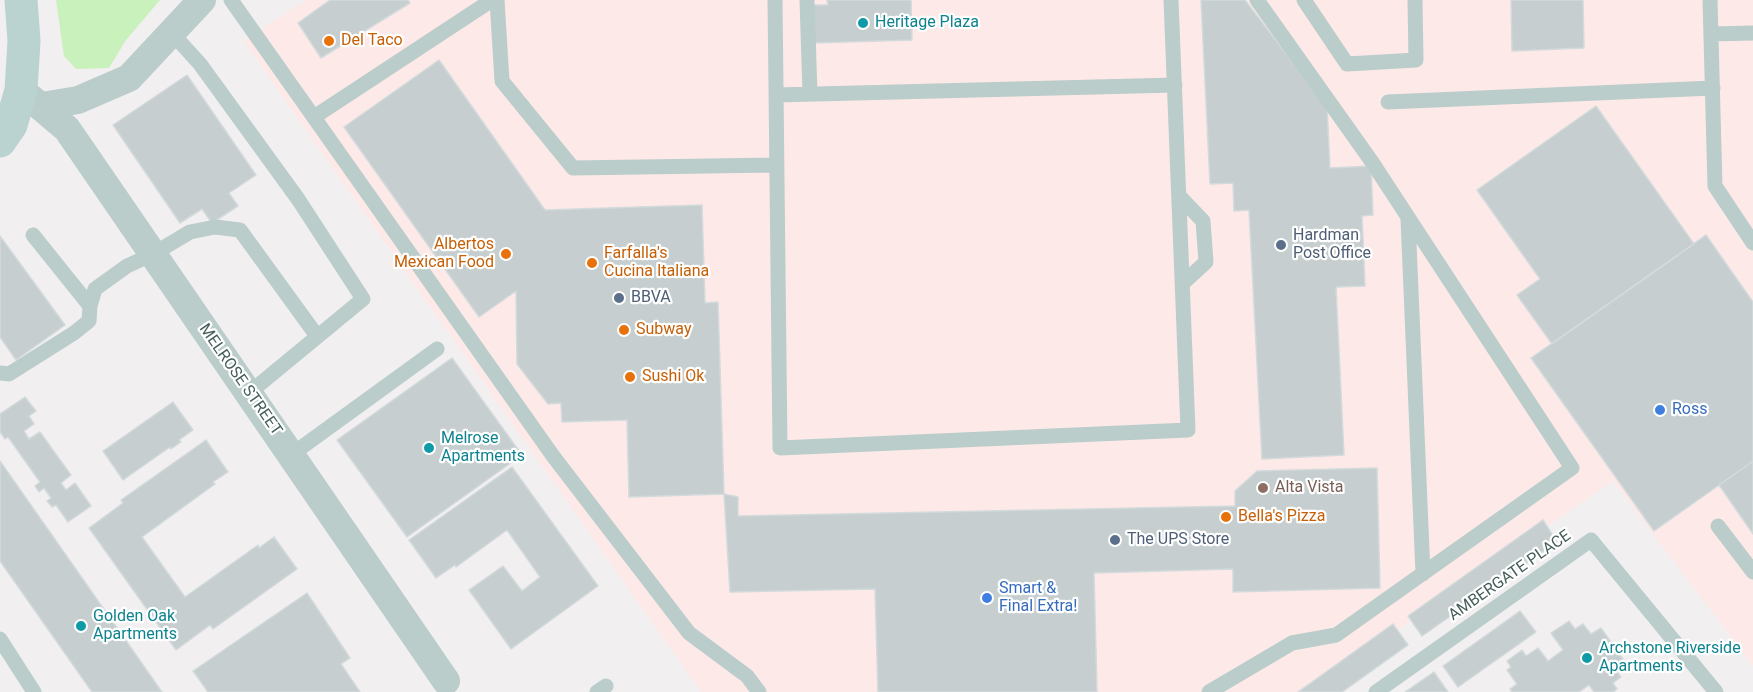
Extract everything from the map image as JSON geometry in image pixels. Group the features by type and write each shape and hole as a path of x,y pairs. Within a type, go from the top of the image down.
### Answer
{"main road":[{"path":"0,141 32,98 21,0"}],"street":[{"path":"32,98 78,100 129,78 202,0"},
{"name":"MELROSE STREET","path":"32,98 67,129 446,681"}],"lane":[{"path":"231,0 553,456 688,633 747,676 759,692"},
{"path":"314,117 492,0"},
{"path":"497,0 502,81 573,168 776,165"},
{"path":"775,0 780,448 1188,430 1171,0"},
{"path":"807,0 810,94"},
{"path":"1209,692 1292,643 1336,636 1572,468 1372,162 1257,0"},
{"path":"1304,0 1347,64 1416,60 1415,0"},
{"path":"1710,0 1715,186 1753,243"},
{"path":"171,32 200,64 291,189 363,299 249,393"},
{"path":"1711,34 1753,33"},
{"path":"776,95 1175,85"},
{"path":"1388,102 1713,88"},
{"path":"1179,196 1203,221 1206,262 1182,285"},
{"path":"1408,219 1423,574"},
{"path":"0,373 9,374 89,321 95,289 127,266 190,232 215,227 240,230 317,336"},
{"path":"33,235 90,306"},
{"path":"291,455 437,349"},
{"path":"1718,525 1753,572"},
{"name":"AMBERGATE PLACE","path":"1376,692 1592,540 1716,692"},
{"path":"0,639 34,692"}],"shaded area":[{"name":"Heritage Plaza","path":"306,0 1753,0 1753,666 1613,481 1308,692 701,692 243,41"}],"green space":[{"path":"56,0 160,0 126,40 109,68 76,69 64,56"}],"building":[{"name":"Del Taco","path":"330,0 408,0 410,3 321,58 298,23"},
{"name":"Heritage Plaza","path":"827,0 911,0 912,40 814,43 813,5 828,5"},
{"path":"1201,0 1245,0 1327,107 1330,168 1371,166 1373,215 1362,216 1365,286 1336,287 1344,455 1262,459 1249,210 1234,211 1233,183 1210,184"},
{"path":"1511,0 1583,0 1584,48 1512,51"},
{"path":"439,60 545,210 702,205 705,303 718,302 724,494 629,497 627,420 562,422 561,403 548,404 517,364 516,291 479,317 344,127"},
{"path":"187,75 256,175 229,193 238,206 212,223 202,209 180,223 113,125"},
{"path":"1596,106 1694,244 1552,344 1517,295 1540,279 1477,190"},
{"name":"Ross","path":"1706,235 1753,302 1753,461 1654,531 1531,358"},
{"path":"0,236 65,325 16,360 0,337"},
{"name":"Melrose Apartments","path":"452,358 522,455 407,537 337,440"},
{"path":"25,397 36,411 29,416 34,424 24,431 29,439 40,432 71,475 61,483 66,490 75,483 91,506 68,522 56,505 52,507 47,501 51,498 44,488 39,492 35,486 40,482 8,437 5,439 0,432 0,414"},
{"path":"173,402 193,430 179,440 181,442 171,449 170,447 123,480 103,451"},
{"path":"206,440 228,472 142,537 185,597 258,545 259,548 274,537 297,569 213,629 210,625 176,650 89,528 123,503 121,500"},
{"name":"Golden Oak Apartments","path":"0,461 162,692 92,692 0,561"},
{"path":"1753,461 1753,534 1719,485"},
{"path":"512,467 598,586 511,649 469,590 503,566 522,591 540,577 507,530 456,567 455,565 436,578 409,540"},
{"path":"1377,468 1380,588 1233,592 1233,569 1094,573 1097,692 878,692 875,589 730,592 724,494 738,497 738,516 1235,506 1235,491 1257,471"},
{"path":"1543,520 1557,542 1422,636 1408,616"},
{"path":"307,593 350,658 341,664 360,692 208,692 193,671"},
{"path":"1520,611 1536,632 1458,687 1443,666"},
{"name":"Archstone Riverside Apartments","path":"1569,621 1575,629 1583,624 1591,634 1601,628 1623,659 1613,666 1621,677 1613,683 1617,689 1613,692 1594,692 1589,685 1579,692 1512,692 1510,689 1517,684 1507,670 1511,667 1507,661 1522,650 1526,656 1538,648 1548,661 1563,650 1551,633"},
{"path":"1393,624 1408,645 1342,692 1298,692"},
{"path":"1434,672 1448,692 1405,692"}],"place":[{"name":"Heritage Plaza","path":"863,23"},
{"name":"Del Taco","path":"329,41"},
{"name":"Hardman Post Office","path":"1281,245"},
{"name":"Albertos Mexican Food","path":"506,254"},
{"name":"Farfalla's Cucina Italiana","path":"592,263"},
{"name":"BBVA","path":"619,298"},
{"name":"Subway","path":"624,330"},
{"name":"Sushi Ok","path":"630,377"},
{"name":"Ross","path":"1660,410"},
{"name":"Melrose Apartments","path":"429,448"},
{"name":"Alta Vista","path":"1263,488"},
{"name":"Bella's Pizza","path":"1226,517"},
{"name":"The UPS Store","path":"1115,540"},
{"name":"Smart & Final Extra!","path":"987,598"},
{"name":"Golden Oak Apartments","path":"81,626"},
{"name":"Archstone Riverside Apartments","path":"1587,658"}]}
